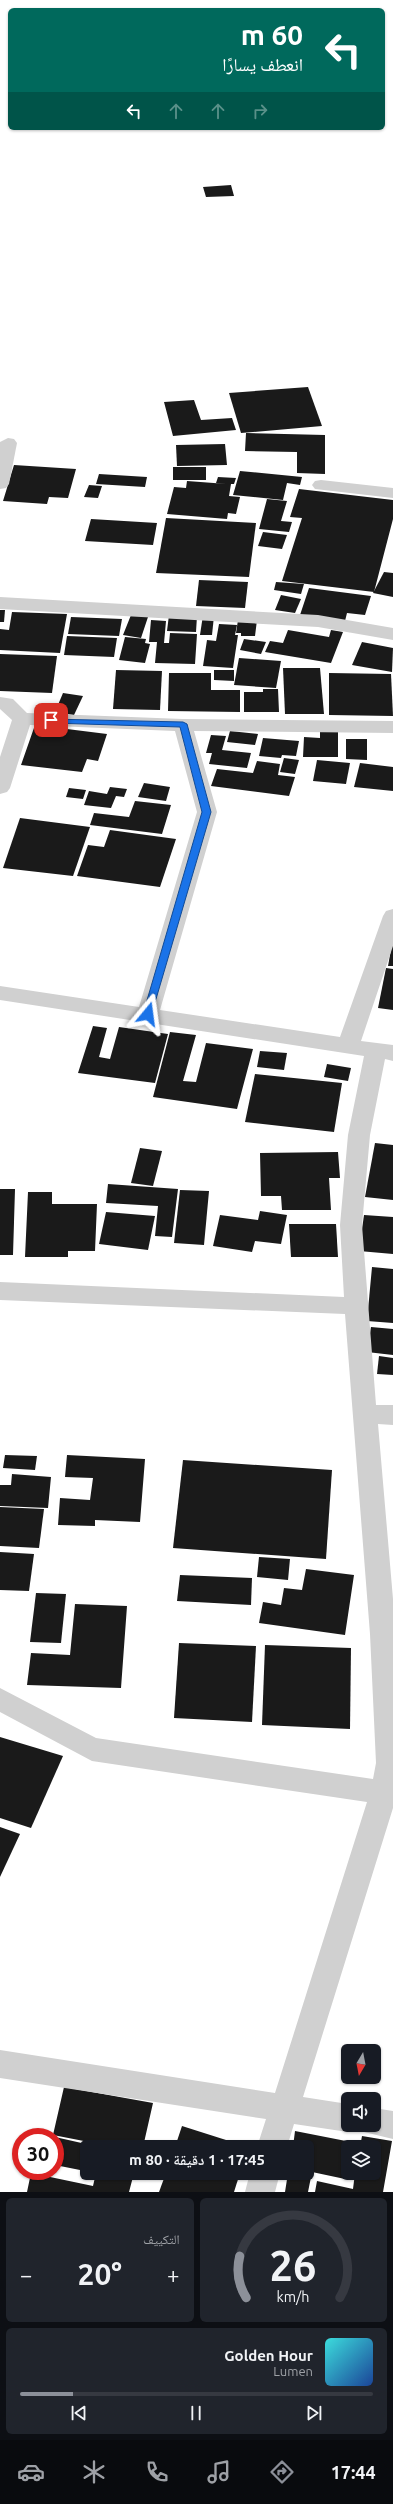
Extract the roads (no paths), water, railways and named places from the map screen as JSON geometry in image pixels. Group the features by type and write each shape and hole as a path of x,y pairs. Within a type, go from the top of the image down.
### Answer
{"street":[{"path":"0,484 8,444"},
{"path":"321,485 393,493"},
{"path":"0,603 318,621 393,634"},
{"path":"0,703 6,703 22,719 183,724 393,727"},
{"path":"0,788 22,719"},
{"path":"148,1014 206,812 183,724"},
{"path":"348,1046 393,916"},
{"path":"0,993 148,1014 384,1052 358,1135 352,1225 356,1306 383,1634 391,1763 384,1793 274,2140"},
{"path":"0,1291 356,1306"},
{"path":"365,1414 393,1415"},
{"path":"0,1699 92,1749 384,1793"},
{"path":"0,2064 341,2117"},
{"path":"381,2123 393,2125"},
{"path":"260,2192 263,2180"}]}
